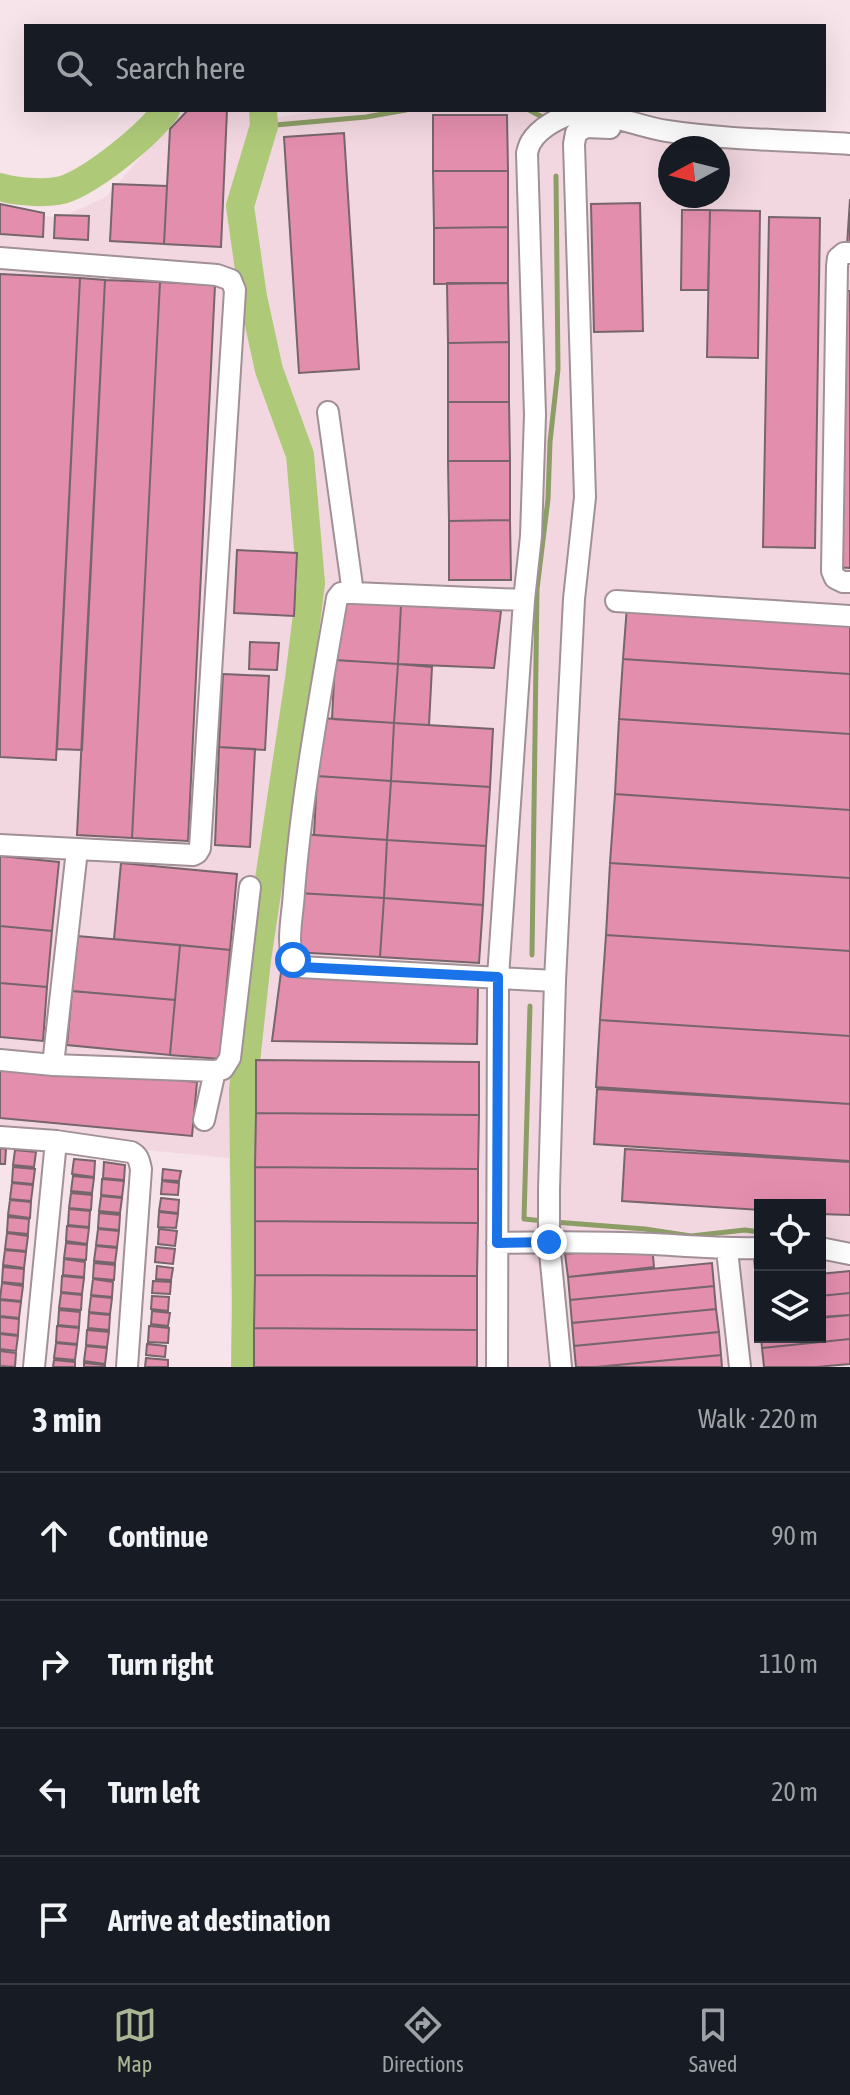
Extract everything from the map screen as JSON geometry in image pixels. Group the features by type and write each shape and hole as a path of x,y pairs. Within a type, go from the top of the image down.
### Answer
{"street":[{"path":"497,1367 497,1243 506,978 535,415 527,153 531,141 552,123 574,113 705,136 850,144"},
{"path":"561,1367 549,1236 550,980 574,599 585,497 574,144 576,133 586,127 602,127 658,140"},
{"path":"730,150 850,157"},
{"path":"850,253 838,258 837,266 832,571 835,578 850,582"},
{"path":"0,258 217,275 231,280 235,290 200,848 193,855 0,845"},
{"path":"328,412 353,593"},
{"path":"524,600 353,593 341,593 337,598 311,745 298,845 290,949 295,965 300,967 550,980"},
{"path":"616,601 850,616"},
{"path":"53,1065 77,850"},
{"path":"0,1060 53,1065 223,1069 230,1058 250,887"},
{"path":"204,1120 215,1071"},
{"path":"0,1137 56,1141 136,1154 141,1169 127,1367"},
{"path":"34,1367 56,1141"},
{"path":"497,1243 549,1236 727,1250 754,1248"},
{"path":"826,1249 850,1254"},
{"path":"727,1250 740,1367"}],"shaded area":[{"path":"180,112 256,112 258,120 316,112 609,112 765,136 850,140 850,1367 231,1367 229,1158 0,1136 0,209 60,218 106,197"}],"building":[{"path":"186,112 227,112 221,247 164,244 170,129"},
{"path":"433,115 507,115 508,171 433,171"},
{"path":"344,133 359,369 299,373 284,137"},
{"path":"433,171 508,171 508,227 434,228"},
{"path":"113,184 167,186 164,244 110,241"},
{"path":"850,199 850,247 847,246"},
{"path":"640,203 643,331 594,332 591,204"},
{"path":"0,204 44,213 43,237 0,234"},
{"path":"682,210 710,210 708,290 681,290"},
{"path":"710,210 760,211 758,358 707,357"},
{"path":"55,215 89,216 88,240 54,238"},
{"path":"769,217 820,218 815,548 763,547"},
{"path":"508,227 508,283 434,284 434,228"},
{"path":"0,274 80,278 56,760 0,757"},
{"path":"80,278 105,280 82,750 57,749"},
{"path":"105,280 160,282 132,838 77,835"},
{"path":"160,282 215,285 188,841 132,838"},
{"path":"447,283 508,283 509,342 448,343"},
{"path":"845,291 850,291 850,568 834,567"},
{"path":"509,342 509,402 448,402 448,343"},
{"path":"448,402 509,402 510,461 448,461"},
{"path":"448,461 510,461 510,520 449,521"},
{"path":"510,520 511,580 449,580 449,521"},
{"path":"237,550 297,553 294,616 234,613"},
{"path":"339,601 401,605 398,664 335,660"},
{"path":"401,605 501,611 494,668 398,664"},
{"path":"627,606 850,620 850,674 623,659"},
{"path":"250,642 279,643 277,670 249,669"},
{"path":"623,659 850,674 850,734 619,719"},
{"path":"335,660 398,664 394,723 332,719"},
{"path":"398,664 432,667 429,725 394,723"},
{"path":"223,674 269,676 265,750 219,747"},
{"path":"321,718 394,723 391,781 317,776"},
{"path":"619,719 850,734 850,810 615,794"},
{"path":"394,723 493,729 490,787 391,781"},
{"path":"219,747 255,749 250,847 215,845"},
{"path":"317,776 391,781 387,840 314,835"},
{"path":"391,781 490,787 486,846 387,840"},
{"path":"615,794 850,810 850,878 610,863"},
{"path":"301,834 387,840 384,898 298,893"},
{"path":"387,840 486,846 483,905 384,898"},
{"path":"0,856 59,862 52,931 0,926"},
{"path":"121,863 237,874 230,950 114,939"},
{"path":"610,863 850,878 850,951 606,935"},
{"path":"298,893 384,898 380,957 294,952"},
{"path":"384,898 483,905 479,963 380,957"},
{"path":"0,926 52,931 47,987 0,983"},
{"path":"606,935 850,951 850,1036 600,1020"},
{"path":"77,936 180,945 175,1000 72,991"},
{"path":"180,945 230,950 220,1059 170,1055"},
{"path":"281,972 478,987 477,1044 272,1041"},
{"path":"0,983 47,987 43,1041 0,1037"},
{"path":"72,991 175,1000 170,1055 67,1045"},
{"path":"600,1020 850,1036 850,1104 596,1087"},
{"path":"256,1060 479,1062 479,1115 256,1113"},
{"path":"0,1064 197,1082 192,1136 0,1118"},
{"path":"597,1089 850,1104 850,1161 594,1144"},
{"path":"256,1113 479,1115 478,1169 255,1167"},
{"path":"0,1148 6,1149 5,1164 0,1164"},
{"path":"625,1149 850,1162 850,1215 826,1214 826,1199 754,1199 754,1210 622,1201"},
{"path":"15,1150 36,1152 34,1167 13,1165"},
{"path":"74,1159 95,1161 94,1177 72,1174"},
{"path":"104,1162 125,1165 124,1180 103,1178"},
{"path":"13,1167 35,1169 33,1184 12,1182"},
{"path":"255,1167 478,1169 478,1223 255,1221"},
{"path":"163,1169 181,1171 179,1181 162,1180"},
{"path":"73,1176 94,1178 92,1193 71,1191"},
{"path":"102,1179 124,1181 122,1197 101,1195"},
{"path":"162,1181 179,1183 178,1195 161,1194"},
{"path":"12,1183 33,1185 31,1201 10,1199"},
{"path":"71,1193 92,1195 91,1210 69,1208"},
{"path":"101,1196 122,1198 120,1213 99,1211"},
{"path":"161,1198 179,1200 178,1213 159,1211"},
{"path":"10,1200 31,1202 30,1218 8,1215"},
{"path":"69,1209 90,1211 89,1227 68,1225"},
{"path":"159,1212 178,1214 176,1228 158,1227"},
{"path":"99,1213 120,1215 119,1230 98,1228"},
{"path":"8,1217 29,1219 28,1234 7,1232"},
{"path":"255,1221 478,1223 477,1276 255,1275"},
{"path":"67,1226 89,1228 87,1244 66,1241"},
{"path":"98,1229 119,1231 117,1247 96,1245"},
{"path":"159,1229 177,1231 175,1246 158,1244"},
{"path":"7,1233 28,1236 26,1251 5,1249"},
{"path":"66,1243 87,1245 86,1260 64,1258"},
{"path":"652,1245 654,1267 568,1277 565,1254"},
{"path":"96,1246 117,1248 115,1263 94,1261"},
{"path":"156,1247 175,1249 173,1264 155,1262"},
{"path":"5,1250 26,1252 24,1268 3,1265"},
{"path":"64,1259 85,1262 84,1277 63,1275"},
{"path":"94,1263 115,1265 114,1280 93,1278"},
{"path":"712,1263 714,1286 570,1300 568,1277"},
{"path":"157,1266 173,1268 171,1280 156,1279"},
{"path":"3,1267 24,1269 23,1284 2,1282"},
{"path":"850,1271 850,1293 826,1295 826,1273"},
{"path":"255,1275 477,1276 477,1330 254,1328"},
{"path":"62,1276 84,1278 82,1294 61,1292"},
{"path":"93,1279 113,1282 112,1297 91,1295"},
{"path":"153,1281 171,1282 170,1294 152,1293"},
{"path":"2,1283 23,1286 21,1301 0,1299"},
{"path":"714,1286 716,1309 572,1323 570,1300"},
{"path":"61,1293 82,1295 81,1310 59,1308"},
{"path":"850,1293 850,1315 826,1317 826,1295"},
{"path":"91,1296 112,1298 110,1314 89,1312"},
{"path":"152,1296 169,1297 168,1311 151,1309"},
{"path":"0,1300 21,1302 19,1318 0,1316"},
{"path":"716,1309 719,1332 574,1346 572,1323"},
{"path":"59,1310 80,1312 79,1327 58,1325"},
{"path":"152,1311 170,1313 168,1326 151,1324"},
{"path":"89,1313 110,1315 109,1330 88,1328"},
{"path":"850,1315 850,1339 826,1341 826,1317"},
{"path":"0,1317 19,1319 18,1335 0,1333"},
{"path":"57,1326 79,1328 77,1344 56,1342"},
{"path":"149,1326 169,1328 168,1343 148,1342"},
{"path":"254,1328 477,1330 477,1367 254,1367"},
{"path":"87,1330 109,1332 107,1347 86,1345"},
{"path":"719,1332 721,1355 576,1367 574,1346"},
{"path":"0,1334 18,1336 16,1351 0,1349"},
{"path":"850,1339 850,1364 764,1367 762,1348"},
{"path":"56,1343 77,1345 75,1360 54,1358"},
{"path":"762,1343 811,1343 762,1348"},
{"path":"147,1344 166,1346 165,1357 146,1355"},
{"path":"86,1346 107,1348 105,1364 84,1361"},
{"path":"0,1351 16,1353 15,1367 0,1366"},
{"path":"721,1355 722,1367 596,1367"},
{"path":"146,1358 168,1360 168,1367 145,1367"},
{"path":"54,1360 75,1362 75,1367 53,1367"},
{"path":"84,1363 105,1365 105,1367 84,1367"}],"waterway":[{"path":"0,187 34,192 68,188 121,154 164,112"},
{"path":"245,1367 243,1090 257,960 311,583 300,455 269,370 253,297 240,206 264,126 263,112"},
{"path":"264,126 395,112"},
{"path":"533,112 546,119"},
{"path":"532,955 537,589 558,369 556,176"},
{"path":"530,1006 524,1219 544,1221"},
{"path":"554,1222 691,1236 754,1231"}],"route":[{"path":"293,960 300,967 498,977 497,1243 549,1242"}]}
